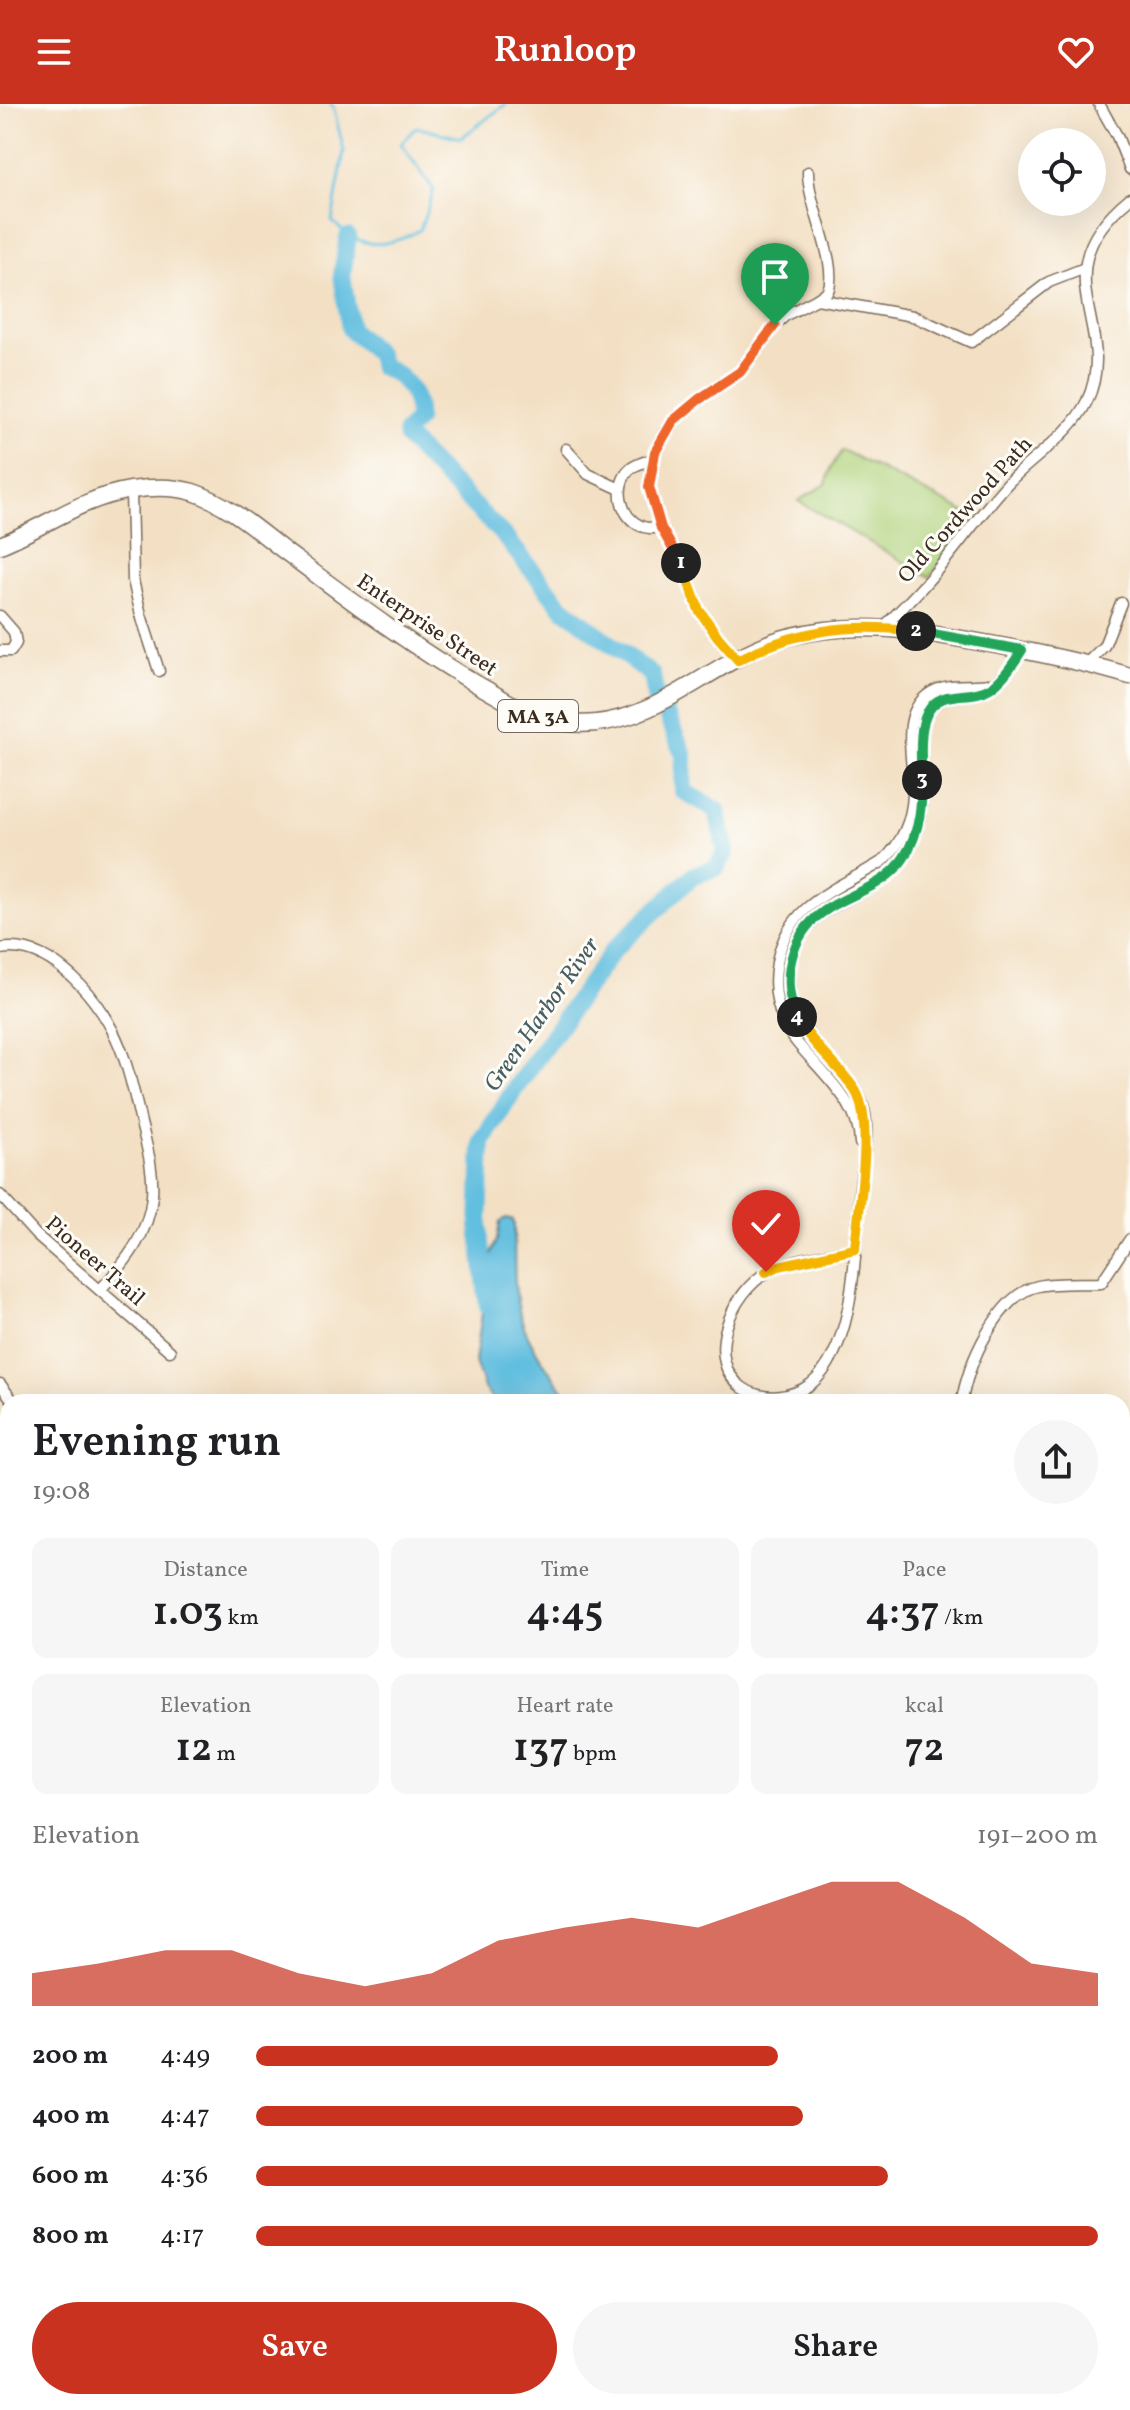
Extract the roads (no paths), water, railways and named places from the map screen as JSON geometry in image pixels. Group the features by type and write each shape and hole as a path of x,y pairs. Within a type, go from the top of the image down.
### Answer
{"main road":[{"name":"Enterprise Street","path":"0,545 78,505 131,490 182,489 223,506 427,653 504,700 545,719 581,725 625,717 668,699 772,642 847,628 883,628 1022,650 1130,676"}],"street":[{"path":"1099,104 1130,169"},
{"path":"738,660 699,610 678,555 661,528 649,487 653,459 673,421 740,372 786,315 828,291 831,277 827,252 811,201 808,172"},
{"name":"Old Cordwood Path","path":"883,628 926,583 1007,484 1082,410 1093,383 1094,368 1085,268 1094,237 1130,198"},
{"path":"817,299 913,316 971,342 1049,282 1085,268"},
{"path":"566,449 588,474 620,489"},
{"path":"653,459 630,470 620,489 624,508 635,522 641,527 661,528"},
{"path":"131,490 133,580 148,642 159,671"},
{"path":"1086,664 1104,646 1121,603"},
{"path":"0,616 14,632 16,643 11,651 0,651"},
{"path":"787,1394 808,1386 819,1376 828,1362 847,1314 855,1282 866,1128 863,1105 846,1078 800,1022 791,1000 790,960 809,924 835,904 880,880 902,859 916,835 922,798 915,739 925,717 945,697 990,688 1022,650"},
{"path":"860,1185 859,1135 853,1111 784,1024 777,1003 776,968 785,937 805,910 865,873 893,851 909,819 917,767"},
{"path":"893,851 902,859"},
{"path":"829,893 835,904"},
{"path":"0,949 33,950 84,989 119,1043 131,1079 149,1154 152,1195 149,1215 139,1241 100,1290"},
{"path":"776,983 789,983"},
{"path":"834,1084 846,1078"},
{"name":"Pioneer Trail","path":"0,1195 36,1235 170,1351"},
{"path":"963,1394 982,1343 1002,1309 1035,1286 1101,1283 1130,1239"},
{"path":"758,1394 741,1387 726,1367 723,1352 729,1321 745,1291 757,1279 779,1266 855,1249"}],"water":[{"path":"506,1218 513,1220 516,1295 525,1329 543,1362 566,1394 488,1394 484,1388 475,1362 490,1257 500,1222"}],"waterway":[{"path":"330,104 344,151 332,221 353,237 374,244 396,241 420,230 434,190 401,144 416,127 461,138 506,104"},
{"name":"Green Harbor River","path":"348,237 342,275 350,329 377,353 382,367 397,375 409,387 416,403 417,420 406,432 407,438 504,536 562,607 652,675 656,699"},
{"name":"Green Harbor River","path":"488,1306 479,1226 482,1141 514,1090 614,949 694,875 716,868 726,852 717,810 683,791 684,755 667,716"}]}
